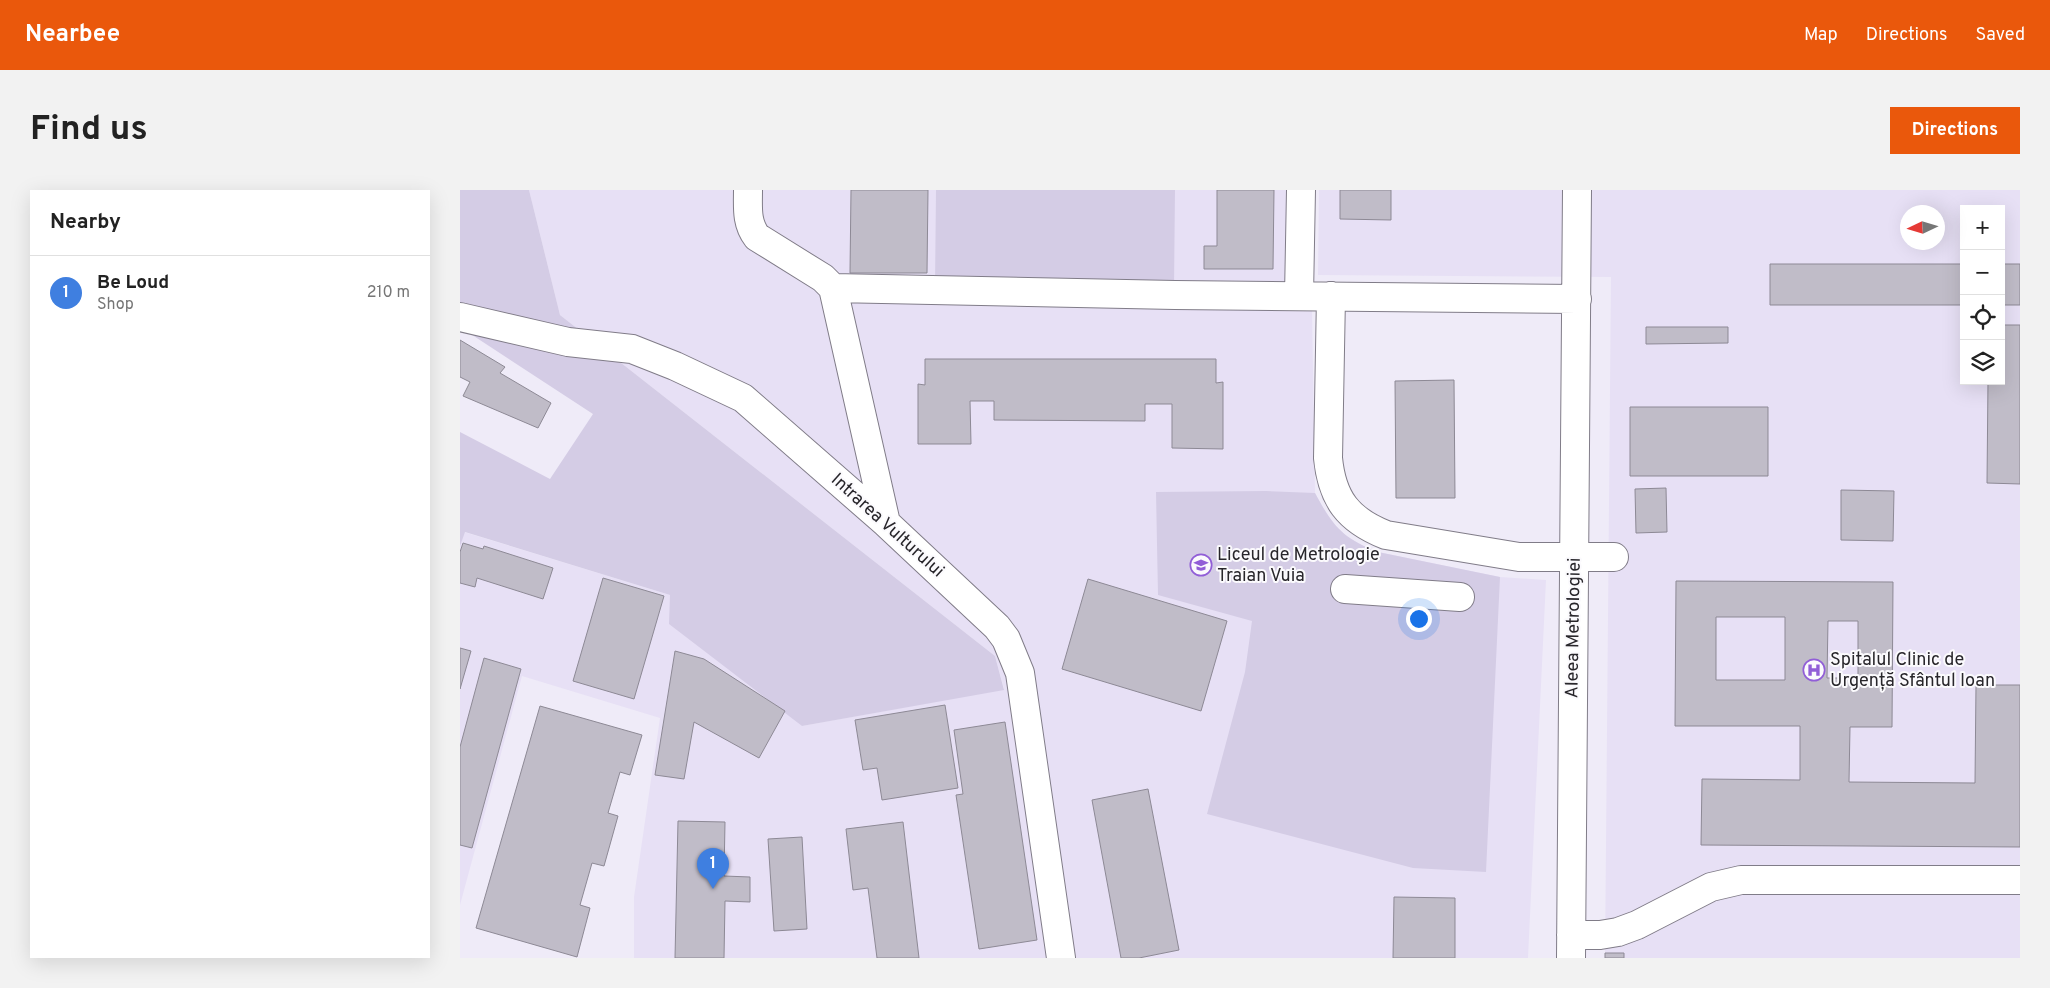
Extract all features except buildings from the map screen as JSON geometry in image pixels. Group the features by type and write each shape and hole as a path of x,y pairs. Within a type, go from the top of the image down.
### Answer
{"street":[{"path":"748,190 748,218 751,230 756,237 822,278 833,288 886,523"},
{"path":"1299,296 1300,190"},
{"name":"Aleea Metrologiei","path":"1571,946 1578,190"},
{"path":"833,288 1174,295 1577,299"},
{"path":"1332,296 1328,458 1332,484 1336,495 1350,514 1370,529 1386,535 1519,557 1614,558"},
{"name":"Intrarea Vulturului","path":"460,317 568,342 632,350 655,358 742,398 886,523 997,628 1006,639 1014,656 1021,682 1061,958"},
{"path":"1345,589 1460,597"},
{"path":"1571,946 1600,935 1618,932 1637,925 1711,887 1741,880 2020,880"}],"shaded area":[{"path":"460,190 529,190 560,315 995,656 1004,690 802,726 669,624 670,595 465,532 460,546 460,432 550,479 593,414 460,327"},
{"path":"529,190 1290,190 1288,310 1312,310 1315,493 1329,519 1340,532 1361,545 1378,552 1500,577 1546,580 1528,958 634,958 634,897 660,718 522,676 460,905 460,546 464,532 670,595 802,726 1004,689 995,656 560,315"},
{"path":"936,190 1175,190 1174,288 935,286"},
{"name":"Spitalul Clinic de Urgență Sfântul Ioan","path":"1319,190 2020,190 2020,958 1605,958 1611,277 1318,275"},
{"path":"1266,491 1315,493 1327,514 1340,530 1356,542 1378,552 1500,577 1486,872 1413,868 1207,814 1245,672 1252,621 1158,595 1156,492"}],"place":[{"name":"Liceul de Metrologie Traian Vuia","path":"1201,565"},
{"name":"Spitalul Clinic de Urgență Sfântul Ioan","path":"1814,670"},
{"name":"Be Loud","path":"713,889"}]}
